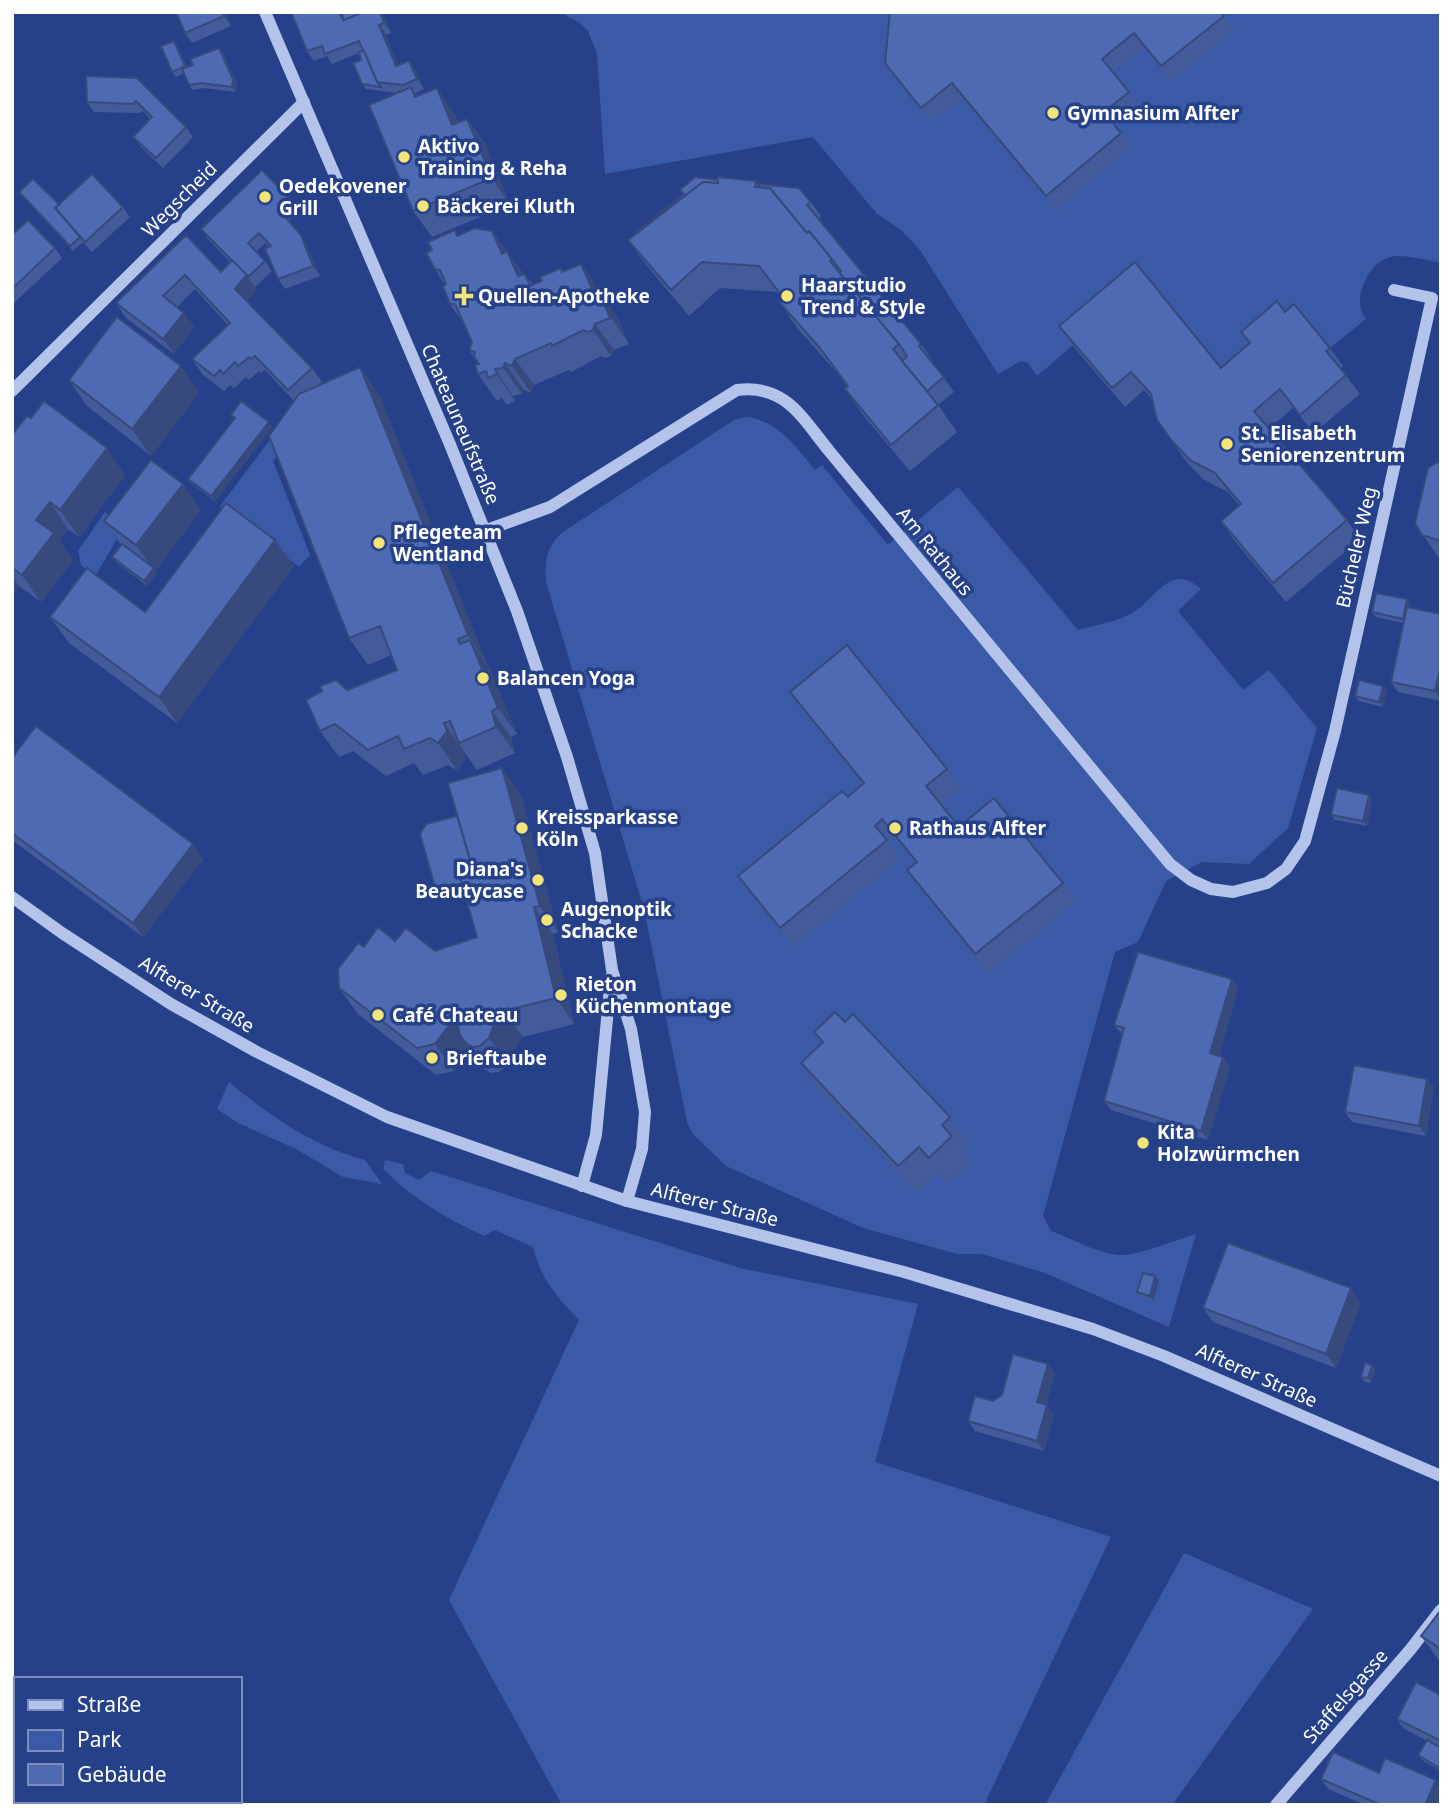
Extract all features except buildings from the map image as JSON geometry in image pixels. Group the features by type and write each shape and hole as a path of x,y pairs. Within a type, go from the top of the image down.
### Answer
{"street":[{"path":"265,12 304,102"},
{"name":"Wegscheid","path":"12,391 304,102"},
{"name":"Chateauneufstraße","path":"304,102 449,442 517,611 595,853 612,970 631,1028 645,1112 642,1149 627,1201"},
{"name":"Bücheler Weg","path":"1305,841 1335,731 1432,298 1394,290"},
{"name":"Am Rathaus","path":"484,531 550,507 737,390 755,388 768,391 779,396 794,409 1170,864 1191,880 1212,889 1233,892 1267,883 1286,869 1305,841"},
{"name":"Alfterer Straße","path":"12,897 62,933 172,1004 257,1052 387,1117 627,1201 904,1272 1093,1329 1164,1356 1441,1476"},
{"name":"Chateauneufstraße","path":"582,1186 596,1135 612,970"},
{"name":"Staffelsgasse","path":"1276,1805 1410,1650 1441,1610"}],"green space":[{"path":"560,12 1441,12 1441,263 1402,256 1389,257 1382,261 1370,272 1362,288 1360,305 1366,319 1329,349 1234,387 1148,281 1037,376 1028,363 1021,361 998,374 920,250 901,230 877,214 813,137 605,174 597,53 588,31 580,23"},
{"path":"746,417 757,419 777,429 815,470 822,465 888,545 958,487 1078,630 1132,613 1172,581 1190,581 1201,589 1178,611 1243,690 1269,670 1317,728 1288,828 1249,864 1202,862 1166,881 1138,942 1115,952 1043,1216 1051,1231 1095,1250 1114,1254 1138,1252 1196,1234 1169,1327 1045,1273 982,1254 957,1254 863,1228 726,1166 693,1134 687,1122 644,909 546,582 546,567 550,548 563,532 734,420"},
{"path":"273,436 285,445 273,461 310,555 299,567 220,506"},
{"path":"105,512 125,527 95,576 81,565 78,551"},
{"path":"229,1082 260,1107 310,1138 365,1160 382,1184 343,1177 296,1149 238,1123 217,1109"},
{"path":"385,1160 403,1164 405,1173 419,1180 431,1171 740,1268 918,1304 875,1462 1111,1537 984,1805 562,1805 449,1600 579,1320 551,1287 533,1247 495,1230 484,1236 443,1215 394,1180 383,1169"},
{"path":"1184,1553 1313,1609 1172,1805 1045,1805"}],"place":[{"name":"Gymnasium Alfter","path":"1053,113"},
{"name":"Aktivo Training & Reha","path":"404,157"},
{"name":"Oedekovener Grill","path":"265,197"},
{"name":"Bäckerei Kluth","path":"423,206"},
{"name":"Quellen-Apotheke","path":"464,296"},
{"name":"Haarstudio Trend & Style","path":"787,296"},
{"name":"St. Elisabeth Seniorenzentrum","path":"1227,444"},
{"name":"Pflegeteam Wentland","path":"379,543"},
{"name":"Balancen Yoga","path":"483,678"},
{"name":"Kreissparkasse Köln","path":"522,828"},
{"name":"Rathaus Alfter","path":"895,828"},
{"name":"Diana's Beautycase","path":"538,880"},
{"name":"Augenoptik Schacke","path":"547,920"},
{"name":"Rieton Küchenmontage","path":"561,995"},
{"name":"Café Chateau","path":"378,1015"},
{"name":"Brieftaube","path":"432,1058"},
{"name":"Kita Holzwürmchen","path":"1143,1143"}]}
